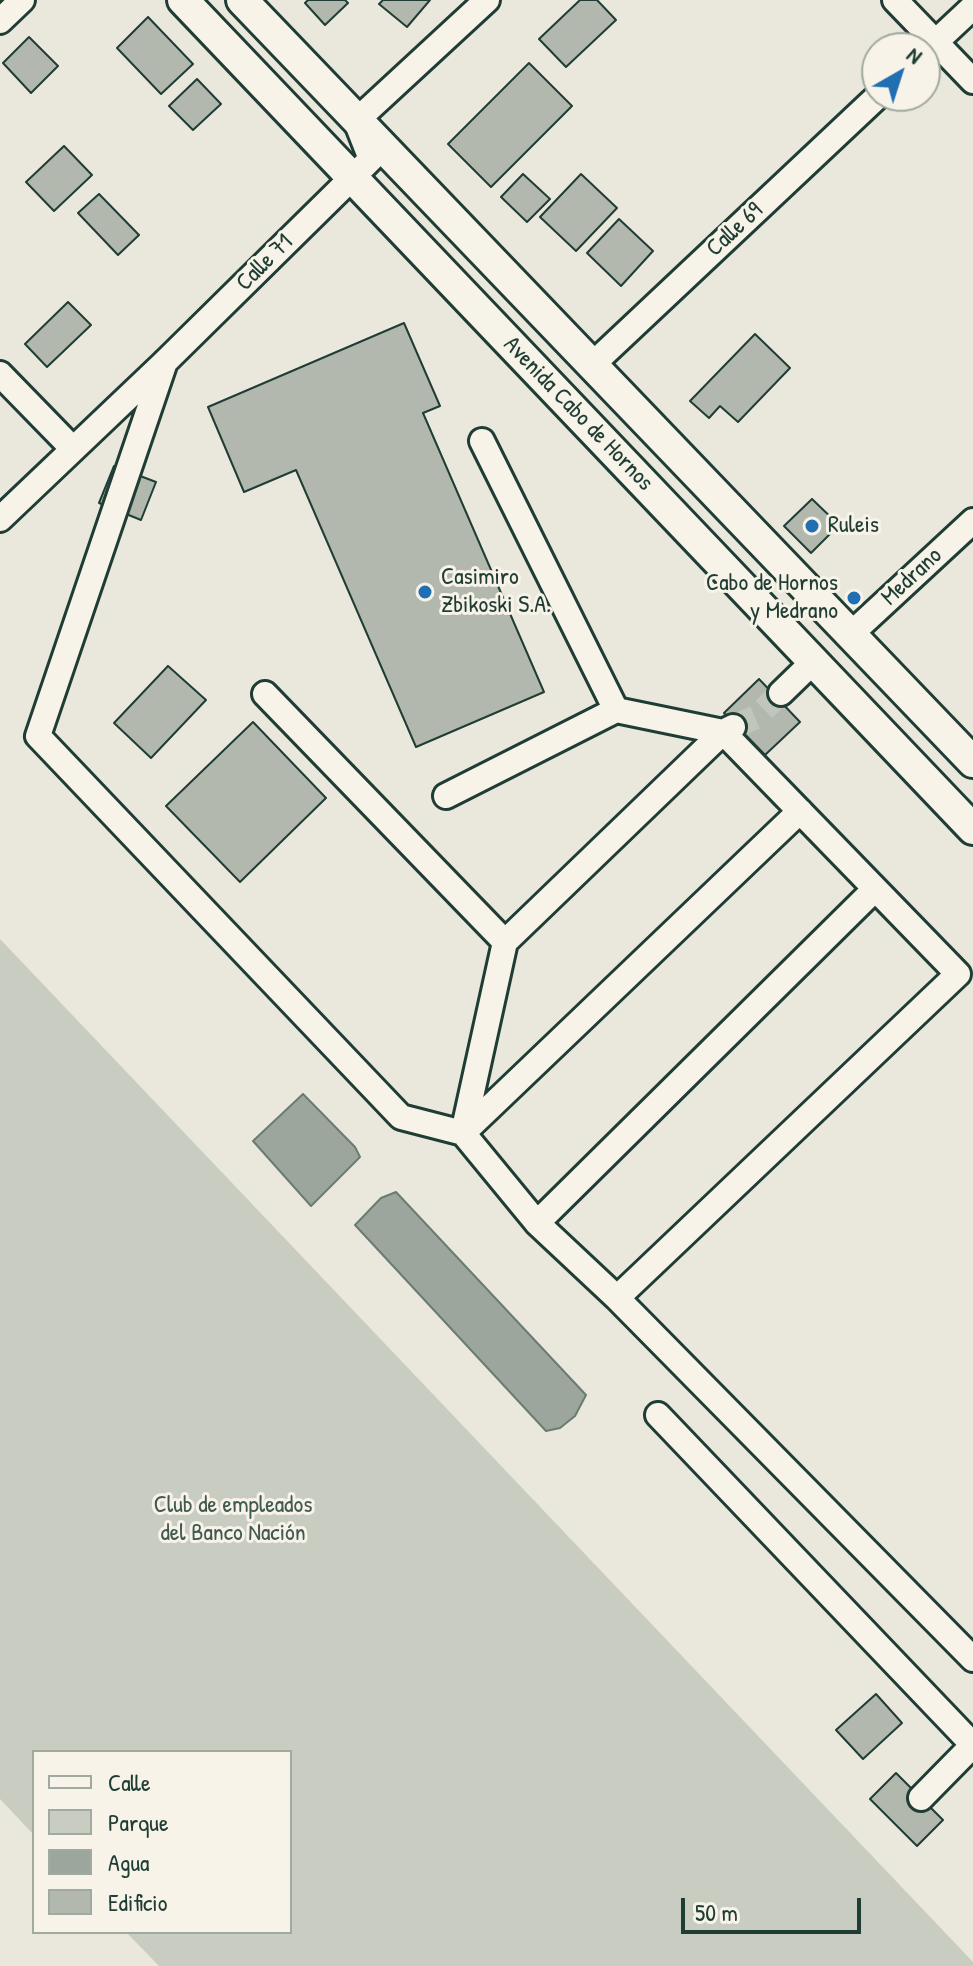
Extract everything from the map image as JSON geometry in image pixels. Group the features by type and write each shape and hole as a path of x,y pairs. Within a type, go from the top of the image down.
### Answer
{"main road":[{"name":"Avenida Cabo de Hornos","path":"183,0 973,829"},
{"name":"Avenida Cabo de Hornos","path":"242,0 973,762"}],"street":[{"path":"0,21 22,0"},
{"path":"356,121 487,0"},
{"path":"895,0 919,32"},
{"path":"941,37 973,7"},
{"path":"941,56 973,81"},
{"name":"Calle 69","path":"592,365 861,112"},
{"name":"Calle 71","path":"0,519 371,159 356,121"},
{"path":"165,362 38,736 401,1117 463,1133 537,1223 617,1298 973,1659"},
{"path":"0,374 73,449"},
{"path":"482,441 616,710"},
{"name":"Medrano","path":"851,634 973,521"},
{"path":"781,693 814,661"},
{"path":"265,694 505,942"},
{"path":"446,796 616,710 728,730 800,811 958,974 617,1298"},
{"path":"463,1133 505,942 728,730"},
{"path":"463,1133 800,811"},
{"path":"537,1223 875,889"},
{"path":"658,1415 973,1745 921,1798"}],"green space":[{"name":"Club de empleados del Banco Nación","path":"0,939 973,1962 973,1966 159,1966 128,1934 292,1934 292,1750 32,1750 32,1833 0,1799"}],"water":[{"path":"303,1094 355,1147 360,1157 311,1206 253,1141"},
{"path":"396,1192 586,1395 575,1416 560,1428 546,1431 355,1225 381,1198"}],"building":[{"path":"308,0 345,0 348,3 325,25 305,3"},
{"path":"383,0 430,0 407,27 379,4"},
{"path":"580,0 597,0 616,20 566,67 539,39"},
{"path":"148,17 193,64 161,94 117,48"},
{"path":"29,37 58,66 31,93 3,63"},
{"path":"529,63 572,106 491,187 448,144"},
{"path":"197,79 221,104 193,130 169,106"},
{"path":"64,146 92,175 54,211 26,182"},
{"path":"523,174 550,199 527,222 501,197"},
{"path":"581,174 617,208 576,251 540,217"},
{"path":"99,194 139,235 118,255 78,213"},
{"path":"619,219 653,251 621,286 587,253"},
{"path":"68,302 91,325 47,367 25,344"},
{"name":"Casimiro Zbikoski S.A.","path":"404,323 440,406 423,413 544,692 416,747 296,470 244,492 208,407"},
{"path":"755,334 790,368 738,422 720,406 709,418 690,401"},
{"path":"114,466 156,482 141,520 99,503"},
{"name":"Ruleis","path":"812,499 839,525 811,553 784,526"},
{"path":"168,666 206,700 151,758 114,723"},
{"path":"759,679 800,722 765,755 724,713"},
{"path":"253,722 326,798 240,882 166,806"},
{"path":"876,1694 902,1723 863,1759 836,1730"},
{"path":"896,1773 943,1820 917,1846 870,1799"}],"tunnel":[{"path":"733,727 756,717 781,693"}],"place":[{"name":"Ruleis","path":"812,526"},
{"name":"Casimiro Zbikoski S.A.","path":"425,592"},
{"name":"Cabo de Hornos y Medrano","path":"854,598"}]}
